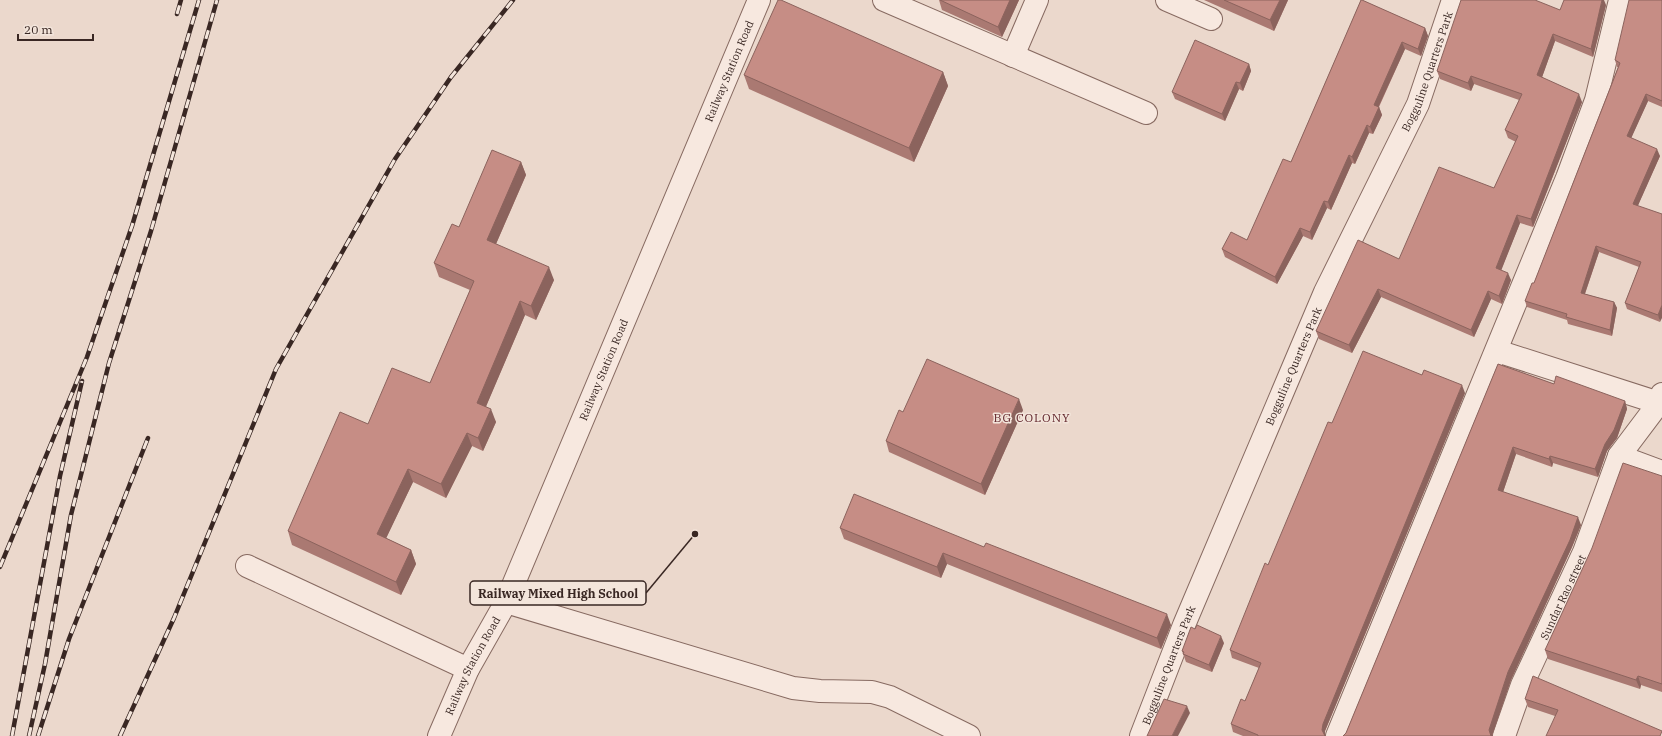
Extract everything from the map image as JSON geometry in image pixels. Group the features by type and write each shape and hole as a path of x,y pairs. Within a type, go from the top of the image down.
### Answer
{"street":[{"name":"Railway Station Road","path":"439,736 468,669 506,602 759,0"},
{"path":"884,0 1146,113"},
{"path":"1013,56 1037,0"},
{"path":"1167,0 1211,19"},
{"name":"Bogguline Quarters Park","path":"1141,736 1187,618 1325,292 1418,104 1453,0"},
{"path":"1337,736 1497,351 1567,178 1596,100 1620,0"},
{"path":"1497,351 1661,399"},
{"name":"Sundar Rao street","path":"1504,736 1522,685 1584,552 1619,456 1661,399"},
{"path":"1619,456 1662,472"},
{"path":"247,566 468,669"},
{"path":"506,602 793,688 820,691 872,692 890,697 969,736"}],"building":[{"path":"778,0 943,72 909,148 744,75"},
{"path":"940,0 1010,0 998,27"},
{"path":"1224,0 1280,0 1270,20"},
{"path":"1361,0 1425,28 1418,49 1402,42 1374,105 1379,107 1370,127 1367,125 1352,157 1349,155 1328,202 1324,201 1310,232 1300,228 1275,277 1222,249 1231,232 1247,240 1283,159 1291,162"},
{"path":"1461,0 1535,0 1560,10 1564,0 1602,0 1591,49 1553,34 1537,75 1579,94 1531,219 1517,215 1496,268 1508,273 1499,296 1488,291 1471,330 1378,289 1349,345 1316,331 1358,240 1399,259 1439,167 1494,188 1518,136 1505,130 1522,94 1471,76 1468,83 1437,71"},
{"path":"1629,0 1662,0 1662,101 1646,94 1627,136 1657,149 1633,204 1662,214 1662,305 1658,315 1625,303 1641,262 1596,246 1581,293 1614,302 1610,330 1566,317 1567,314 1525,301 1532,283 1534,283 1620,63 1615,60"},
{"path":"1195,40 1249,64 1240,83 1236,82 1222,114 1172,92"},
{"path":"492,150 521,162 487,240 549,267 531,306 520,301 477,403 491,409 478,438 467,433 441,484 408,469 377,534 411,550 396,582 288,531 340,412 368,424 392,368 430,383 474,281 434,263 452,224 459,227"},
{"path":"1363,351 1422,375 1424,370 1462,385 1323,724 1322,730 1325,736 1258,736 1231,724 1241,699 1245,701 1261,663 1230,650 1265,563 1268,565 1328,422 1332,423"},
{"path":"927,359 1019,399 981,484 886,441 899,410 903,412"},
{"path":"1498,364 1554,384 1556,376 1625,401 1614,430 1605,444 1595,469 1550,456 1549,459 1513,447 1498,490 1578,517 1570,540 1508,672 1489,730 1491,736 1343,736 1346,733"},
{"path":"1623,463 1662,476 1662,684 1638,676 1636,680 1545,650 1592,548"},
{"path":"854,494 984,547 986,543 1167,614 1157,638 943,553 937,567 840,528"},
{"path":"1197,625 1221,636 1209,665 1183,654 1184,652 1182,651 1191,627 1195,629"},
{"path":"1533,676 1662,731 1660,736 1546,736 1558,710 1525,699"},
{"path":"1164,699 1187,706 1172,736 1147,736"}],"railway":[{"path":"177,14 181,0"},
{"path":"0,567 87,357 132,226 199,0"},
{"path":"29,736 45,664 71,515 109,363 151,231 217,0"},
{"path":"120,736 174,618 276,369 395,159 451,77 513,0"},
{"path":"12,736 60,476 82,381"},
{"path":"38,736 69,639 148,438"}],"place":[{"name":"Railway Mixed High School","path":"695,534"}],"district":[{"name":"BG COLONY","path":"1032,418"}]}
